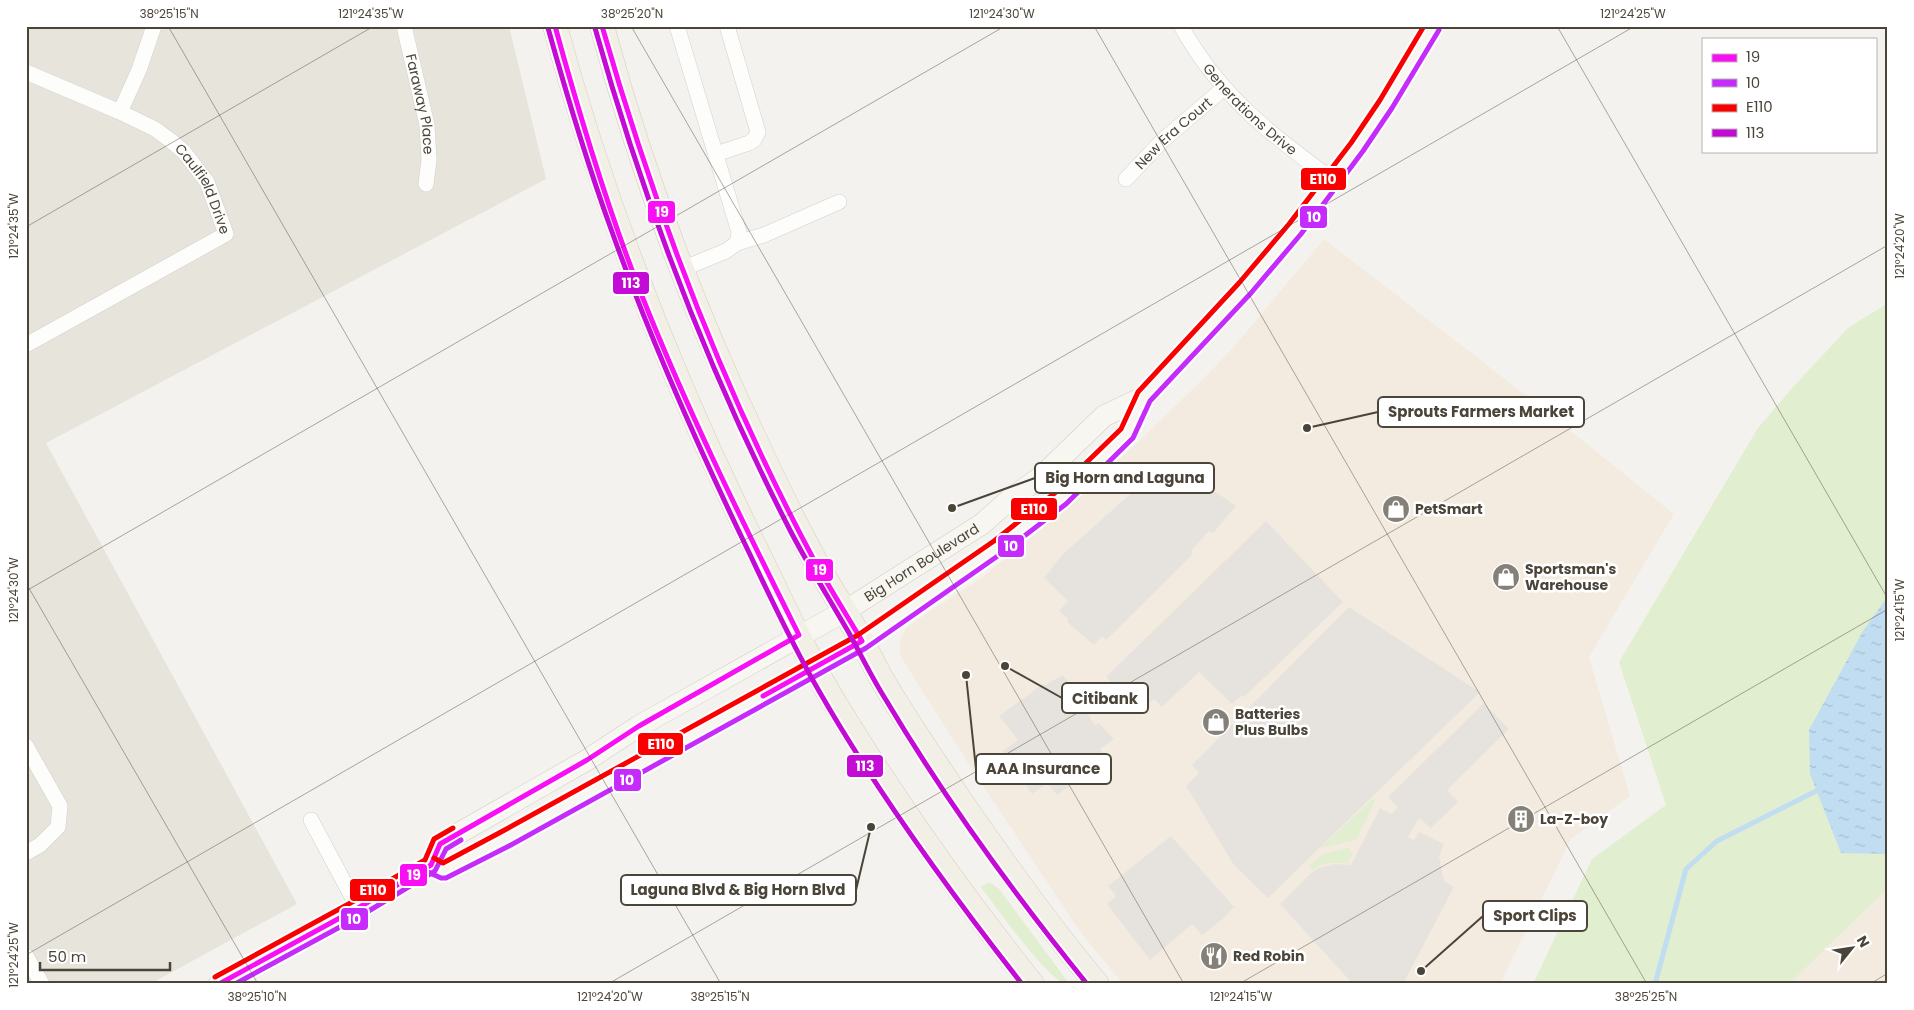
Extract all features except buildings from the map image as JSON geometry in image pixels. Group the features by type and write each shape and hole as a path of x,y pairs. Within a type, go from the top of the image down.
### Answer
{"main road":[{"path":"555,26 593,159 656,329 693,417 729,494 815,668 873,764 934,855 987,928 1032,984"},
{"path":"602,26 636,140 682,269 735,398 815,561 883,680 931,756 982,832 1038,909 1097,984"},
{"name":"Big Horn Boulevard","path":"1144,397 1104,416 1042,476 1010,499 982,524 844,611 639,726 588,760 440,844 431,865 444,871 862,641 998,547 1061,498 1128,433 1144,397 1245,288 1295,229 1333,180 1386,104 1433,26"},
{"path":"505,839 503,829 511,819 575,780 588,760"},
{"path":"219,984 358,908 431,865"}],"street":[{"path":"120,112 139,70 154,26"},
{"name":"Faraway Place","path":"404,26 427,125 428,160 426,184"},
{"path":"677,26 739,232 737,243"},
{"path":"716,154 749,143 754,140 758,132 727,26"},
{"name":"Generations Drive","path":"1180,26 1200,58 1224,88 1266,130 1333,180"},
{"name":"Caulfield Drive","path":"26,72 155,129 184,152 207,182 226,234 26,345"},
{"name":"New Era Court","path":"1126,179 1162,141 1224,88"},
{"path":"682,269 726,251 737,243 764,235 839,202"},
{"path":"26,746 60,806 58,827 40,845 26,853"},
{"path":"311,820 358,908"},
{"path":"26,956 42,984"}],"shaded area":[{"path":"26,26 509,26 546,179 46,443 297,904 150,984 26,984"},
{"path":"1324,239 1540,406 1674,514 1589,657 1630,796 1571,839 1500,984 1123,984 1082,934 966,760 904,662 900,654 900,641 905,630 914,622 981,578 1041,530 1135,445 1232,349"},
{"path":"1178,466 1236,506 1213,533 1209,531 1191,551 1193,554 1106,640 1102,636 1094,645 1067,622 1068,619 1059,611 1068,601 1044,578 1062,555 1128,496 1165,467 1172,475"},
{"path":"1266,521 1343,602 1244,697 1241,696 1232,704 1199,672 1162,707 1154,699 1139,713 1106,677"},
{"path":"1349,607 1480,692 1268,898 1234,865 1186,786 1199,773 1192,765"},
{"path":"1063,675 1082,700 1080,702 1095,725 1099,723 1114,739 1100,749 1108,760 1057,795 1047,783 1032,794 1003,751 1018,740 999,716 1043,684 1045,685"},
{"path":"1484,703 1509,729 1447,790 1458,802 1431,828 1419,818 1408,837 1414,841 1419,832 1444,844 1439,856 1444,881 1454,887 1403,984 1353,984 1280,904 1311,873 1319,868 1335,864 1351,865 1380,808 1392,814 1398,807 1388,797"},
{"path":"1171,836 1234,907 1224,918 1202,935 1192,924 1150,960 1107,904 1116,896 1108,886"},
{"path":"1888,888 1888,984 1789,984"}],"green space":[{"path":"1888,303 1888,888 1789,984 1533,984 1592,859 1666,805 1619,662 1758,428 1848,328"},
{"path":"1374,798 1375,801 1356,840 1320,848"},
{"path":"1349,848 1352,855 1348,863 1326,863 1311,870 1310,865 1323,854"},
{"path":"989,882 999,889 1068,982 1066,984 1046,969 1009,925 981,887"}],"water":[{"path":"1888,596 1888,854 1841,853 1810,774 1809,730 1863,631"}],"waterway":[{"path":"1655,984 1686,869 1717,841 1816,791"}],"transit line":[{"name":"19","path":"219,984 358,908 431,865 440,844 587,760 639,726 799,635 697,425 642,296 595,162 555,26"},
{"name":"19","path":"602,26 668,231 721,365 781,496 814,560 862,641 763,696"},
{"name":"E110","path":"434,858 443,863 858,635 994,541 1056,492 1121,429 1138,392 1239,283 1289,224 1351,143 1380,100 1424,26"},
{"name":"113","path":"548,28 594,179 641,309 690,426 780,617 819,691 865,767 941,878 1022,984"},
{"name":"113","path":"595,28 635,158 681,286 733,412 792,534 881,692 956,810 1033,916 1087,984"},
{"name":"10","path":"428,872 441,878 446,878 509,846 866,648 1002,553 1066,504 1133,438 1150,401 1251,293 1301,234 1363,151 1392,108 1439,30"},
{"name":"E110","path":"215,977 425,860 434,839 453,828"},
{"name":"10","path":"235,984 362,915 435,871 446,849 461,840"}],"place":[{"name":"Sprouts Farmers Market","path":"1307,428"},
{"name":"Big Horn and Laguna","path":"952,508"},
{"name":"PetSmart","path":"1396,509"},
{"name":"Sportsman's Warehouse","path":"1506,577"},
{"name":"Citibank","path":"1005,666"},
{"name":"AAA Insurance","path":"966,675"},
{"name":"Batteries Plus Bulbs","path":"1216,722"},
{"name":"La-Z-boy","path":"1521,819"},
{"name":"Laguna Blvd & Big Horn Blvd","path":"871,827"},
{"name":"Red Robin","path":"1214,956"},
{"name":"Sport Clips","path":"1421,971"}]}
